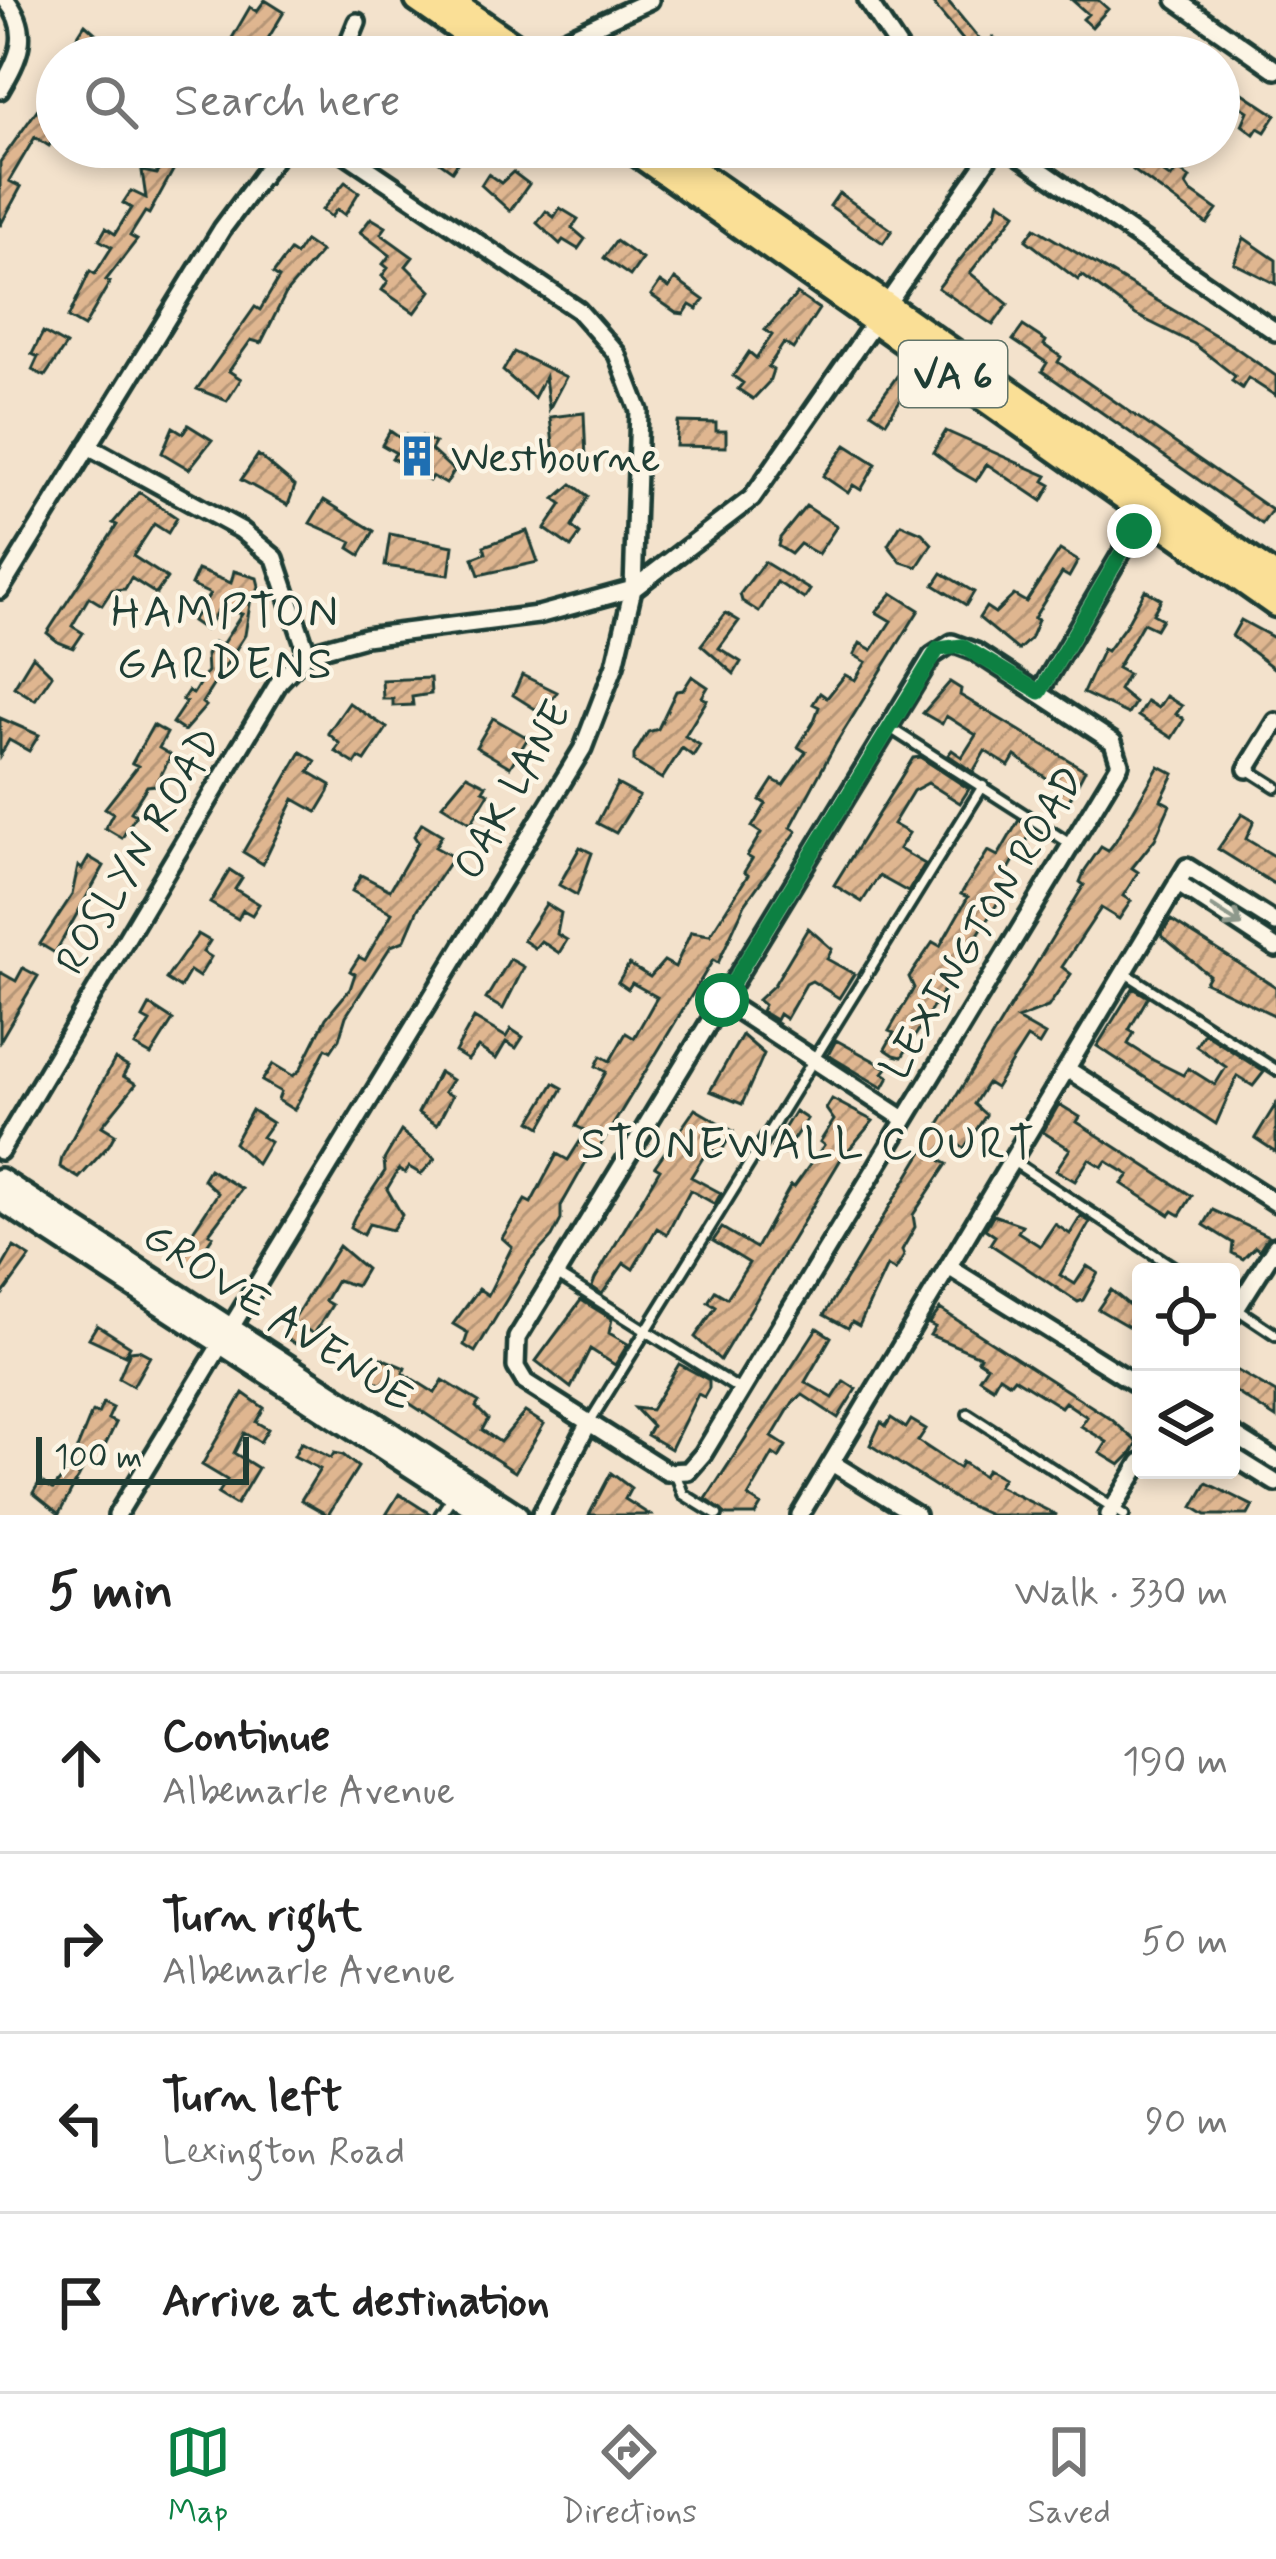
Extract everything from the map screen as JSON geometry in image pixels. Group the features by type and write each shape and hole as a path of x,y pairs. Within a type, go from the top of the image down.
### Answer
{"main road":[{"path":"418,0 470,36"},
{"path":"448,0 500,36"},
{"name":"VA 6","path":"661,168 882,312"},
{"name":"VA 6","path":"688,168 1151,502 1268,574 1276,604"}],"street":[{"path":"0,90 24,41 22,25 6,0"},
{"path":"572,36 650,0"},
{"path":"867,0 891,36"},
{"path":"1176,0 1227,36"},
{"path":"351,36 356,22"},
{"path":"1240,45 1276,70"},
{"path":"0,590 222,229 267,168"},
{"name":"OAK LANE","path":"116,1515 583,748 615,665 633,589 639,411 617,354 578,310 367,168"},
{"path":"88,446 242,530 275,558 307,653 365,637 538,615 633,589 752,498 981,168"},
{"path":"1038,168 1276,332"},
{"path":"676,1475 537,1392 516,1367 517,1338 944,644 976,652 1040,692 1151,502"},
{"name":"ROSLYN ROAD","path":"0,1151 279,682 307,653"},
{"name":"LEXINGTON ROAD","path":"676,1475 703,1454 1120,764 1120,752 1040,692"},
{"path":"1247,769 1276,722"},
{"path":"800,1515 1070,1071 1187,867 1276,923"},
{"path":"1177,884 1276,948"},
{"path":"722,1000 904,1119"},
{"path":"1070,1071 1276,1204"},
{"name":"GROVE AVENUE","path":"0,1180 488,1515"},
{"name":"GROVE AVENUE","path":"0,1199 516,1515"},
{"path":"1240,1300 1276,1246"},
{"path":"950,1268 1132,1381"},
{"path":"541,1515 588,1424"},
{"path":"1240,1439 1276,1461"},
{"path":"1240,1461 1276,1483"},
{"path":"832,1463 916,1515"},
{"path":"1115,1513 1132,1479"}],"lane":[{"path":"889,727 1071,844"},
{"path":"1247,769 1276,786"},
{"path":"588,1424 982,786"},
{"path":"1125,973 1276,1070"},
{"path":"1014,1162 1166,1263"},
{"path":"556,1274 741,1391"},
{"path":"1240,1314 1276,1335"},
{"path":"968,1414 1115,1513"},
{"path":"676,1475 683,1494 716,1515"},
{"path":"440,1515 454,1493"}],"building":[{"path":"265,0 284,12 270,36 233,36 250,7 257,11"},
{"path":"930,0 947,0 977,36 960,36"},
{"path":"1072,0 1098,0 1108,9 1092,27 1083,19 1088,14"},
{"path":"85,24 99,36 77,36"},
{"path":"1240,91 1276,115 1265,132 1258,128 1254,134 1242,125 1248,111 1240,106"},
{"path":"36,111 36,138 9,181 21,187 0,226 0,162"},
{"path":"161,168 174,168 149,214 145,212 130,236 137,240 106,280 110,282 84,327 68,318 90,271 95,274 112,247 99,240 106,228 115,234 131,208 123,203 131,191 146,198 142,171 157,174"},
{"path":"1156,168 1171,178 1177,169 1190,178 1186,185 1190,191 1217,210 1207,224 1133,170"},
{"path":"513,172 529,184 510,211 481,185 488,174 501,183"},
{"path":"345,182 359,192 345,215 337,209 331,217 322,210"},
{"path":"839,193 892,230 883,243 830,206"},
{"path":"999,201 1016,213 970,273 1008,304 993,325 938,288 996,214"},
{"path":"560,208 578,219 572,228 585,239 578,249 563,240 560,244 537,223 546,211 554,217"},
{"path":"371,218 386,227 381,234 413,257 406,266 431,291 415,313 382,290 388,281 382,276 388,268 383,264 390,255 360,232"},
{"path":"1035,228 1232,345 1276,376 1276,396 1248,378 1242,388 1232,381 1235,376 1194,344 1136,315 1082,275 1078,280 1026,240"},
{"path":"1244,238 1276,260 1276,284 1234,263"},
{"path":"305,241 321,252 286,293 261,343 251,340 229,371 241,379 227,401 197,389 255,307 260,310 279,278 273,274 290,251 296,255"},
{"path":"616,241 642,259 630,276 604,258"},
{"path":"675,279 704,300 697,309 690,305 684,314 677,313 651,295 660,282 669,288"},
{"path":"797,294 819,309 793,349 784,343 768,367 773,370 769,382 753,399 738,389 743,383 733,376 749,352 756,358 772,335 765,330"},
{"path":"1023,326 1046,341 1044,345 1061,357 1058,362 1272,510 1262,524 1042,371 1047,363 1013,340"},
{"path":"43,332 66,345 45,376 32,370 38,357 32,354"},
{"path":"514,352 566,377 549,409 545,377 534,398 503,371"},
{"path":"897,376 910,385 886,422 871,412"},
{"path":"584,413 586,459 555,463 550,417"},
{"path":"678,422 716,423 716,431 726,431 726,447 676,446"},
{"path":"188,425 212,440 189,469 162,453 173,427 183,433"},
{"name":"Westbourne","path":"390,431 403,440 406,435 418,442 422,436 435,443 431,450 454,471 446,484 432,476 429,481 392,458 396,453 382,445"},
{"path":"946,431 1047,476 1044,481 1051,485 1042,501 987,464 976,481 957,470 933,452"},
{"path":"846,445 876,464 861,490 853,485 848,493 823,476"},
{"path":"258,455 295,486 288,505 241,480"},
{"path":"572,484 588,496 572,527 580,534 571,547 545,529 562,504 555,499"},
{"path":"139,492 177,518 168,533 154,524 133,556 167,578 156,594 131,578 125,589 112,590 102,605 89,597 72,626 83,633 73,648 58,642 47,633 117,525 113,523"},
{"path":"324,500 374,531 360,555 349,548 352,542 310,523"},
{"path":"806,506 837,526 818,554 800,544 791,554 778,546 780,538"},
{"path":"901,524 922,533 932,544 917,567 901,562 888,545"},
{"path":"527,531 538,562 479,575 473,558 486,553 484,546"},
{"path":"390,534 453,546 449,575 385,566"},
{"path":"1060,550 1078,561 1069,577 1062,573 1034,618 1038,620 1030,639 1018,650 979,618 986,607 995,613 1014,595 1026,602"},
{"path":"764,562 810,590 804,599 777,582 759,612 742,601 740,594"},
{"path":"198,570 231,583 234,571 257,578 259,586 256,600 251,598 245,635 202,703 206,706 184,731 172,723 186,702 182,700 188,691 193,694 207,671 206,655 214,642 221,646 242,614 220,607 205,630 192,621 210,594 191,585"},
{"path":"942,573 974,592 966,605 934,585"},
{"path":"1145,590 1161,599 1153,614 1162,619 1156,629 1143,623 1117,668 1128,674 1119,690 1135,703 1128,714 1083,693 1103,649 1107,651 1126,625"},
{"path":"892,593 919,610 835,745 791,827 797,831 745,904 718,963 713,960 599,1148 595,1146 561,1206 561,1220 552,1237 530,1261 475,1352 464,1345 468,1333 453,1324 479,1289 488,1295 512,1247 502,1238 525,1200 531,1203 557,1154 568,1160 582,1138 584,1130 576,1126 606,1072 596,1066 601,1056 610,1061 626,1033 634,1038 657,997 632,983 628,989 618,982 629,964 650,977 664,961 675,967 691,932 710,935 748,875 744,872 752,859 747,856 761,833 752,827 766,804 760,800 773,780 783,785 806,752 798,747 814,721 819,707 813,704 820,693 827,698 845,675 855,680 866,662 854,655 860,643 872,650 891,621 876,612"},
{"path":"726,613 739,621 719,648 741,662 734,674 701,645"},
{"path":"1241,620 1276,639 1276,670 1232,636"},
{"path":"33,656 52,675 35,700 14,687"},
{"path":"522,675 557,692 543,714 513,695"},
{"path":"692,676 708,687 702,697 707,700 685,736 700,745 693,756 682,748 662,779 634,762 634,755 648,732 658,729 676,691 683,690"},
{"path":"430,678 431,694 412,697 413,705 393,706 393,699 383,699 382,680"},
{"path":"950,682 961,689 960,695 1085,770 1067,804 1054,797 1058,786 1015,756 1009,766 985,751 973,772 948,755 952,750 962,757 976,735 946,716 942,724 923,713"},
{"path":"1166,696 1182,706 1176,714 1184,719 1172,738 1138,716 1147,701 1158,708"},
{"path":"349,703 387,728 365,761 359,758 355,764 335,751 340,744 328,733"},
{"path":"0,718 39,735 29,751 9,740 0,756"},
{"path":"493,718 528,738 510,767 476,747"},
{"path":"153,725 167,733 159,748 171,755 156,785 147,786 131,812 136,815 122,838 105,828 113,813 105,808 138,766 132,763"},
{"path":"301,752 316,761 309,772 331,785 329,792 317,812 294,799 263,864 243,852"},
{"path":"920,757 969,789 960,803 928,783 913,791 893,824 909,833 899,849 925,864 908,892 879,876 862,902 834,885 913,758"},
{"path":"1159,766 1174,774 1161,800 1170,805 1155,839 1132,868 1138,872 1123,896 1131,901 1119,919 1101,908 1062,967 1071,974 1048,1007 1017,1019 1045,1035 1039,1045 1027,1038 995,1088 987,1083 974,1104 986,1115 964,1148 951,1141 940,1160 947,1164 913,1215 915,1227 902,1250 904,1256 895,1271 887,1266 859,1326 852,1322 848,1328 824,1315 1084,885 1080,882 1085,870 1101,847 1108,851 1115,842"},
{"path":"467,775 486,785 483,790 489,793 471,823 442,805"},
{"path":"617,784 639,796 616,833 597,823"},
{"path":"1242,814 1254,821 1246,839 1276,857 1276,885 1218,849"},
{"path":"1019,820 1033,830 1021,860 1016,857 1005,876 1011,880 902,1057 894,1055 885,1049 894,1033 889,1031 914,988 909,977 933,942 940,946 968,897 961,894 988,851 998,856"},
{"path":"422,823 442,835 435,847 453,857 418,909 404,941 391,946 346,1016 339,1039 331,1051 326,1048 294,1110 278,1100 281,1092 262,1081 273,1064 293,1076 300,1070 326,1018 350,989 355,974 350,971 359,957 365,960 392,913 352,891 361,875 390,890 418,842 414,836"},
{"path":"580,847 592,853 577,895 559,885"},
{"path":"89,857 104,866 55,953 40,944 72,895 78,866 82,869"},
{"path":"230,870 242,878 235,889 259,904 252,915 243,910 238,919 210,903"},
{"path":"546,904 561,913 557,934 567,940 559,953 541,941 535,948 523,940"},
{"path":"1171,920 1276,987 1276,1016 1205,982 1209,975 1161,935"},
{"path":"808,928 832,949 827,959 854,974 839,998 812,981 806,984 786,1019 779,1014 776,1020 761,1011 764,1005 758,1000 774,985"},
{"path":"198,934 210,941 203,952 211,957 199,977 190,971 180,988 166,979"},
{"path":"510,959 524,967 503,1009 486,999"},
{"path":"23,968 38,976 0,1041 0,972 16,981"},
{"path":"1133,988 1148,997 1129,1030 1134,1033 1128,1044 1183,1075 1188,1068 1215,1085 1226,1067 1196,1046 1204,1033 1264,1072 1253,1086 1237,1076 1216,1124 1097,1046"},
{"path":"150,1005 173,1020 151,1055 135,1046 150,1022 143,1018"},
{"path":"474,1018 506,1037 511,1029 523,1037 516,1048 506,1042 496,1059 478,1047 468,1060 455,1052"},
{"path":"742,1035 764,1054 742,1104 710,1091"},
{"path":"836,1040 887,1068 883,1073 889,1077 883,1088 828,1055"},
{"path":"115,1059 128,1067 123,1076 136,1084 102,1126 115,1134 109,1145 79,1178 60,1167 62,1157"},
{"path":"439,1072 452,1080 444,1092 452,1096 437,1125 418,1113"},
{"path":"554,1083 563,1088 541,1127 531,1121"},
{"path":"832,1099 873,1121 841,1159 720,1360 695,1337 716,1307 708,1302 715,1291 727,1298 749,1263 713,1241 722,1228 756,1248 791,1185 824,1145 820,1142 834,1120 826,1109"},
{"path":"1059,1104 1080,1117 1077,1122 1192,1196 1180,1215 1173,1211 1170,1215 1122,1184 1129,1175 1106,1161 1102,1167 1089,1159 1075,1181 1056,1170 1070,1149 1043,1132"},
{"path":"1276,1104 1276,1152 1255,1138"},
{"path":"695,1109 733,1131 720,1154 709,1148 691,1177 721,1193 715,1204 690,1190 667,1234 657,1228 633,1269 624,1263 602,1294 592,1287 595,1279 660,1169 655,1166"},
{"path":"252,1110 272,1123 262,1137 270,1142 257,1164 234,1143"},
{"path":"795,1111 807,1119 783,1154 772,1148"},
{"path":"401,1131 435,1159 421,1174 409,1167 405,1173 399,1169 387,1189 402,1215 392,1230 369,1224 363,1235 350,1227 385,1171 384,1160"},
{"path":"209,1169 242,1189 209,1233 213,1236 197,1260 189,1264 179,1252 218,1193 203,1179"},
{"path":"1213,1210 1268,1236 1259,1250 1255,1247 1243,1259 1232,1253 1233,1243 1204,1225"},
{"path":"993,1215 1022,1225 1018,1232 1040,1246 1055,1224 1070,1234 1081,1216 1090,1222 1060,1275 1075,1284 1087,1266 1098,1273 1083,1300 1078,1302 990,1244 995,1236 985,1229"},
{"path":"339,1246 366,1269 356,1286 337,1280 325,1301 332,1305 314,1334 307,1330 297,1345 283,1336"},
{"path":"14,1247 30,1257 0,1298 0,1271"},
{"path":"1111,1290 1132,1307 1132,1326 1131,1328 1098,1309"},
{"path":"581,1300 612,1319 609,1333 628,1344 615,1365 590,1349 571,1388 536,1361"},
{"path":"940,1309 1111,1419 1132,1438 1131,1454 1120,1465 1100,1453 1107,1442 1081,1426 1087,1417 1065,1402 1061,1407 1014,1378 1010,1383 999,1376 993,1387 979,1378 987,1366 978,1360 980,1356 930,1335 935,1327 929,1324"},
{"path":"97,1325 130,1346 125,1355 89,1338"},
{"path":"817,1328 831,1337 805,1382 833,1398 844,1381 856,1389 838,1418 803,1395 793,1402 772,1437 786,1446 779,1458 773,1454 748,1497 761,1505 755,1515 727,1515 706,1499"},
{"path":"130,1351 150,1356 133,1386 119,1378"},
{"path":"381,1358 405,1368 403,1373 435,1393 443,1380 479,1402 476,1407 488,1419 482,1430 500,1442 525,1412 544,1424 515,1472 369,1377"},
{"path":"679,1364 709,1380 709,1388 704,1397 698,1394 671,1449 647,1435 652,1426 635,1408 651,1410"},
{"path":"1240,1372 1276,1393 1276,1418 1240,1395"},
{"path":"243,1393 264,1408 256,1422 268,1429 260,1442 244,1433 234,1453 258,1468 236,1505 218,1494 227,1480 202,1465"},
{"path":"103,1403 113,1408 108,1419 116,1423 103,1450 95,1446 59,1514 33,1493 40,1481 53,1489 68,1471 92,1412 98,1414"},
{"path":"891,1418 906,1428 911,1420 926,1429 918,1441 959,1468 962,1462 983,1476 987,1469 1003,1478 998,1486 1057,1515 990,1515 957,1500 870,1445 881,1422 886,1426"},
{"path":"301,1442 331,1458 334,1453 343,1455 358,1467 328,1515 301,1500 320,1469 294,1456"},
{"path":"611,1473 631,1488 625,1499 650,1515 589,1515"},
{"path":"1207,1483 1253,1506 1248,1515 1206,1515 1193,1507"},
{"path":"399,1494 407,1499 432,1515 386,1515"}],"place":[{"name":"Westbourne","path":"417,456"}],"district":[{"name":"HAMPTON GARDENS","path":"226,636"},
{"name":"STONEWALL COURT","path":"809,1142"}],"route":[{"path":"722,1000 938,649 944,644 962,646 1040,692 1134,531"}]}
